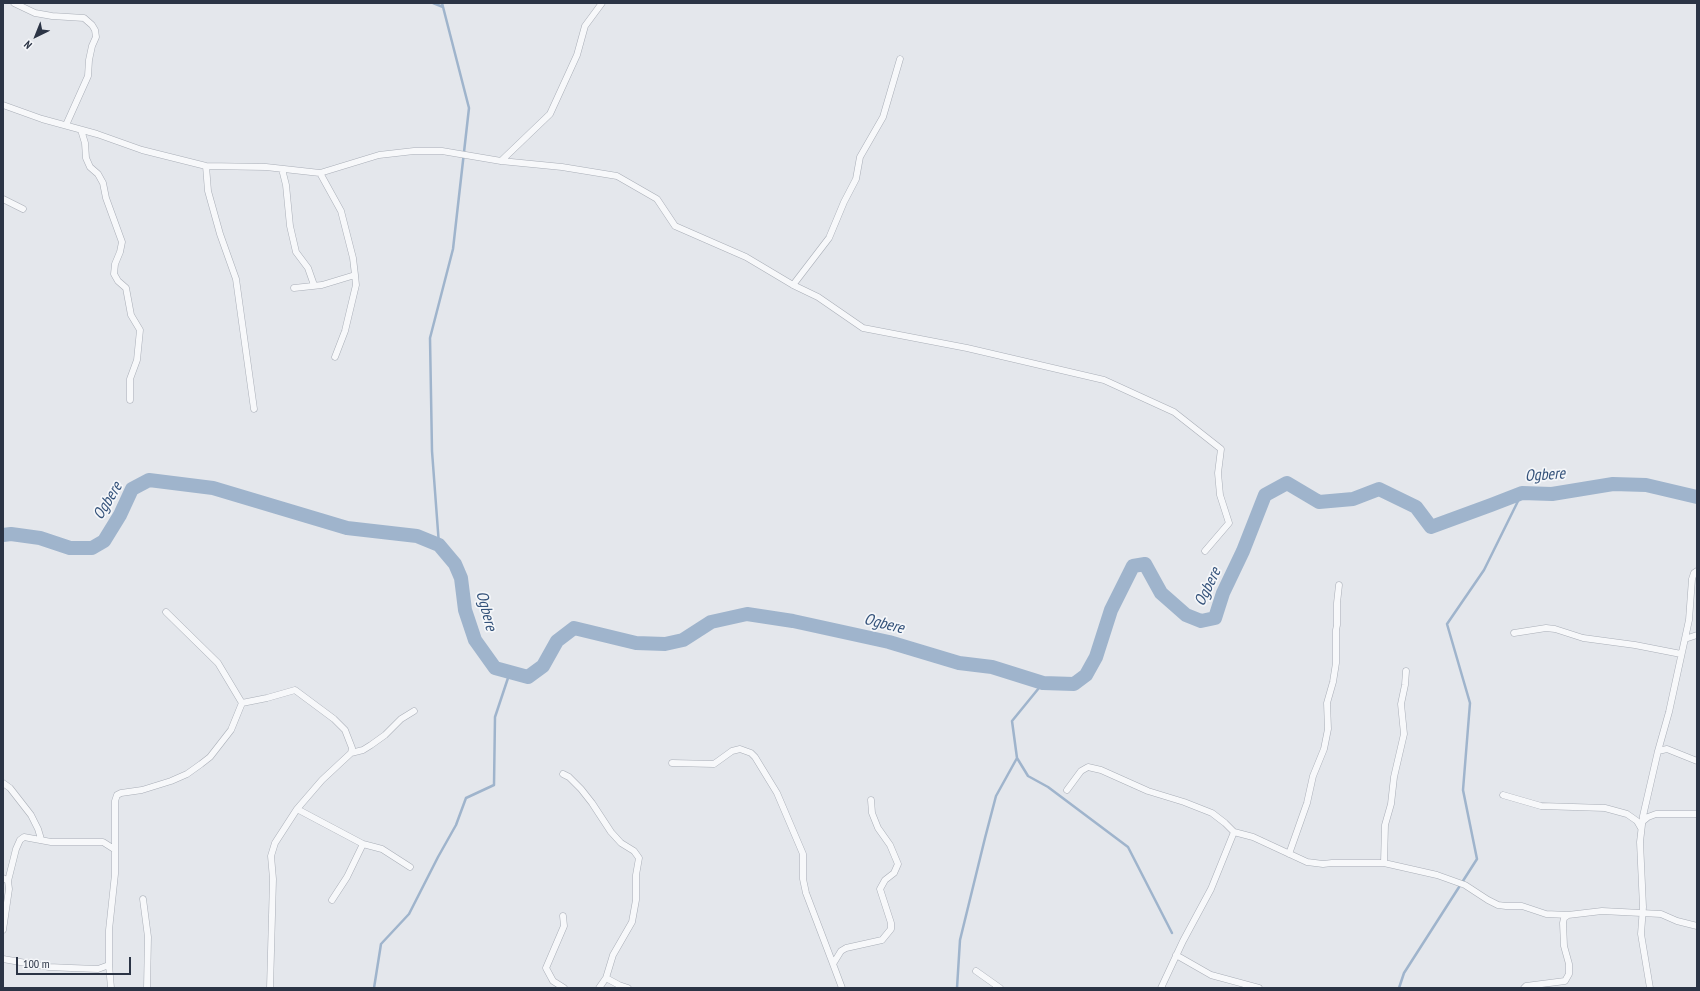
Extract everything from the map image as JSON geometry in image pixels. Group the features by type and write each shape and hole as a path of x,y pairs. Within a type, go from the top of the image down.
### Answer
{"street":[{"path":"14,3 35,13 52,16 84,18 95,30 96,37 92,46 89,60 88,76 66,125"},
{"path":"501,161 550,114 577,55 585,26 602,3"},
{"path":"793,285 829,238 856,179 860,157 884,117 900,59"},
{"path":"3,105 42,119 97,134 142,150 206,166 266,167 320,173 379,155 442,151 501,161 562,167 617,176 657,199 675,226 746,257 793,285 818,297 864,328 967,348 1104,380 1174,412 1221,449 1218,473 1219,488 1229,523 1205,551"},
{"path":"81,130 85,144 86,158 90,168 98,174 103,183 106,198 122,242 115,264 114,274 126,288 131,315 140,330 138,360 130,379 130,400"},
{"path":"206,166 208,191 220,234 236,279 254,409"},
{"path":"282,169 286,185 290,226 296,252 308,268 314,285"},
{"path":"320,173 341,212 353,258 356,285 345,331 336,357"},
{"path":"3,199 23,209"},
{"path":"294,288 338,281 355,275"},
{"path":"1650,988 1641,934 1642,913 1640,842 1642,825 1658,751 1669,712 1689,620 1692,579 1697,571"},
{"path":"1289,854 1307,803 1313,776 1324,749 1328,729 1327,703 1333,682 1336,663 1337,603 1339,585"},
{"path":"166,612 218,663 242,703"},
{"path":"1514,633 1546,628 1555,629 1583,638 1635,645 1681,654"},
{"path":"1685,639 1697,635"},
{"path":"1384,863 1385,825 1391,804 1394,777 1404,734 1400,704 1405,685 1406,671"},
{"path":"242,703 268,698 295,690 319,707 345,730 352,748 351,753"},
{"path":"111,988 109,965 109,923 115,874 115,801 117,796 171,781 187,774 201,764 210,757 231,730 242,703"},
{"path":"270,988 273,879 271,856 275,843 297,809 322,780 351,753 363,750 371,745 385,735 400,720 414,711"},
{"path":"672,763 714,764 732,751 740,749 751,753 755,757 777,793 803,854 803,879 806,893 842,988"},
{"path":"1658,751 1667,749 1697,761"},
{"path":"1067,790 1081,771 1088,767 1101,770 1148,791 1184,802 1212,814 1225,823 1234,832 1253,837 1307,862 1323,864 1384,863 1437,875 1465,886 1488,900 1498,904 1506,906 1522,906 1546,914 1568,915 1602,911 1662,914 1677,921 1697,926"},
{"path":"563,774 569,777 581,789 611,832 621,843 634,851 640,858 636,875 636,900 632,922 613,955 606,978 599,988"},
{"path":"3,783 10,788 31,815 41,839"},
{"path":"1503,795 1540,806 1605,808 1627,814 1642,825"},
{"path":"833,964 841,951 846,948 882,940 890,929 891,923 880,889 885,880 894,873 898,864 890,845 878,828 872,813 871,800"},
{"path":"297,809 363,844 382,849 410,867"},
{"path":"1642,825 1648,817 1656,814 1697,814"},
{"path":"1161,988 1176,955 1211,889 1234,832"},
{"path":"3,930 9,889 6,879 16,849 20,840 24,837 51,842 103,842 114,849"},
{"path":"332,900 347,877 363,844"},
{"path":"142,899 148,937 147,988"},
{"path":"1524,988 1526,986 1564,981 1569,974 1569,964 1564,946 1563,923 1564,918 1568,915"},
{"path":"563,916 564,926 546,968 553,981 564,988"},
{"path":"1176,955 1211,975 1259,988"},
{"path":"3,959 49,967 98,969 109,965"},
{"path":"976,971 1000,988"},
{"path":"606,978 628,988"}],"waterway":[{"path":"433,3 443,7"},
{"path":"439,545 432,451 430,338 453,249 469,108 442,3"},
{"name":"Ogbere","path":"3,535 11,534 40,538 70,548 92,548 104,541 120,515 132,489 149,480 213,488 347,528 417,536 439,545 455,564 461,578 465,610 475,640 495,668 528,677 543,666 557,641 574,628 636,643 665,644 683,640 711,622 747,614 793,621 889,642 959,663 992,667 1043,683 1074,684 1086,675 1096,657 1111,610 1133,566 1145,564 1161,593 1186,615 1201,621 1215,618 1223,593 1243,551 1265,495 1287,483 1319,502 1353,499 1379,489 1416,507 1431,527 1522,493 1552,494 1613,484 1646,485 1697,497"},
{"path":"1399,988 1404,973 1477,859 1463,790 1470,703 1447,624 1484,570 1522,493"},
{"path":"374,988 381,944 409,914 456,825 466,798 494,785 495,717 510,672"},
{"path":"957,988 960,940 985,838 996,796 1017,758 1012,721 1043,683"},
{"path":"1017,758 1028,776 1048,787 1128,847 1172,933"}]}
